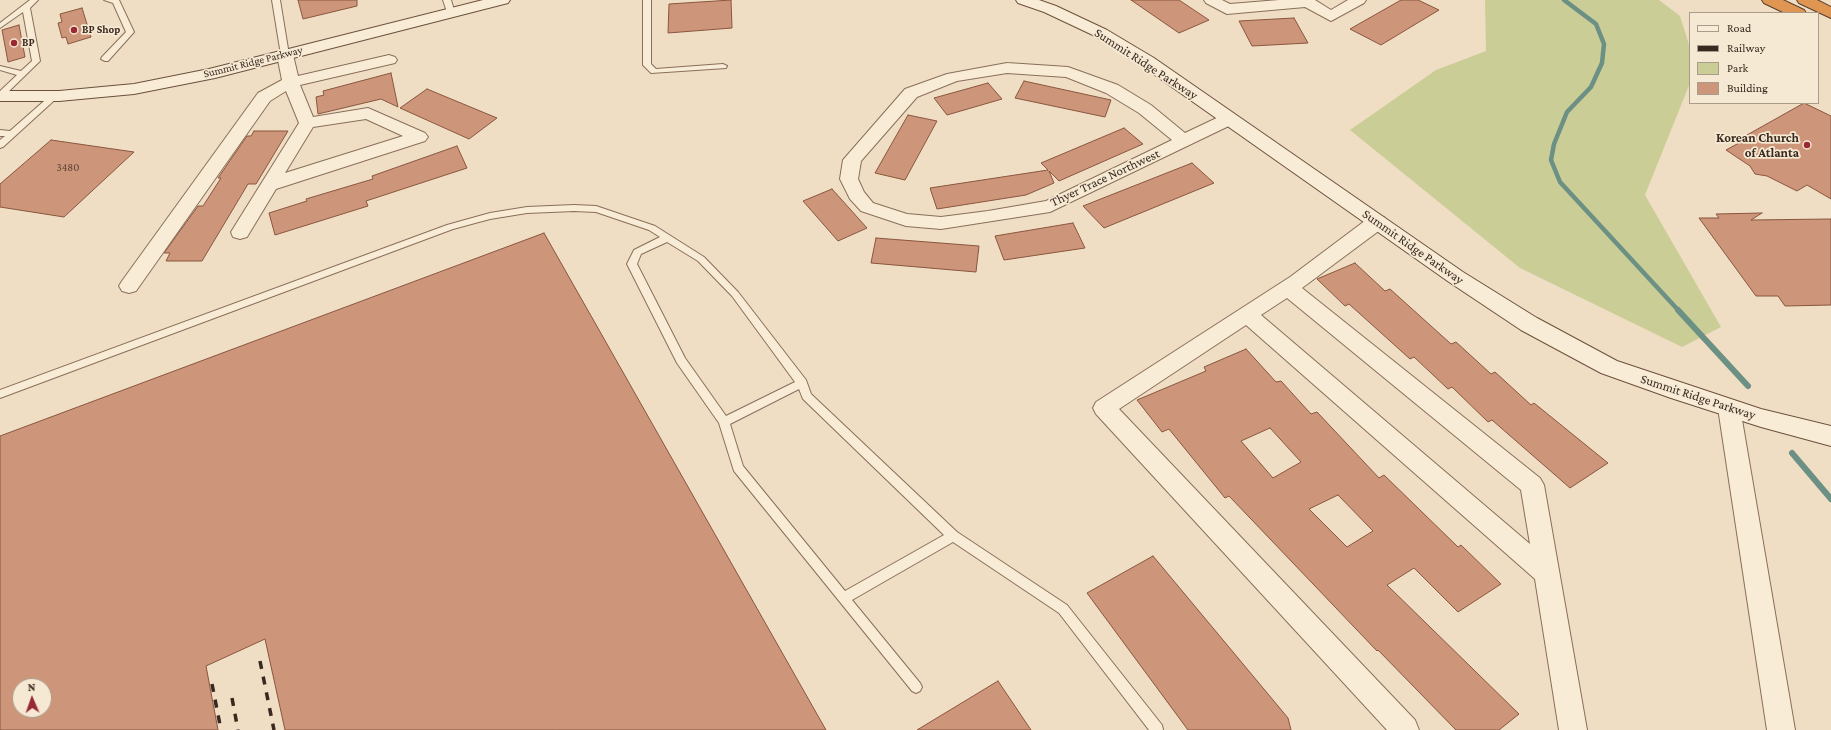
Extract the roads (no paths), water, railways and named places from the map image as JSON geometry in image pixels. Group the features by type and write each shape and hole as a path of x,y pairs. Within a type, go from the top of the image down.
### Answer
{"highway":[{"path":"1770,0 1796,12"},
{"path":"1805,0 1831,13"},
{"path":"1819,22 1831,28"}],"street":[{"name":"Summit Ridge Parkway","path":"0,95 55,96 134,89 209,74 285,54 449,6 502,0"},
{"name":"Summit Ridge Parkway","path":"1024,0 1050,9 1101,33 1148,62 1456,277 1530,324 1609,367 1729,408 1831,436"},
{"path":"1211,0 1227,9 1308,1 1331,16 1359,0"},
{"path":"285,54 291,82 307,123"},
{"path":"129,286 264,97 291,82 389,60"},
{"name":"Thyer Trace Northwest","path":"1184,141 1145,110 1112,89 1068,72 1007,68 953,77 911,93 852,160 849,180 856,195 867,207 906,220 941,223 980,218 1050,206 1184,141 1229,118"},
{"path":"240,232 268,185 307,123 368,113 419,137 268,185"},
{"path":"1377,222 1288,288 1104,408 1405,730"},
{"path":"1288,288 1532,485 1573,730"},
{"path":"1246,315 1547,574"},
{"path":"1729,408 1781,730"}],"lane":[{"path":"0,26 34,0"},
{"path":"105,59 130,32 116,1 108,0"},
{"path":"276,0 285,54"},
{"path":"647,0 647,65 654,71 723,66"},
{"path":"0,95 36,61 26,7"},
{"path":"0,68 22,74"},
{"path":"0,145 55,96"},
{"path":"0,133 12,134"},
{"path":"0,394 450,227 490,216 527,210 574,208 596,210 620,216 652,228 700,259 735,294 802,383 808,396 953,536 1063,609 1157,730"},
{"path":"667,238 637,252 632,264 682,360 724,422 738,468 916,687"},
{"path":"724,422 802,383"},
{"path":"844,598 953,536"}],"waterway":[{"path":"1564,0 1596,24 1604,44 1602,63 1591,87 1567,112 1554,144 1551,160 1560,182 1679,311"},
{"path":"1678,310 1748,386"},
{"path":"1792,453 1831,499"}],"railway":[{"path":"260,661 274,730"},
{"path":"212,684 221,730"},
{"path":"232,698 238,730"}],"place":[{"name":"BP Shop","path":"74,30"},
{"name":"BP","path":"14,43"},
{"name":"Korean Church of Atlanta","path":"1807,145"}]}
